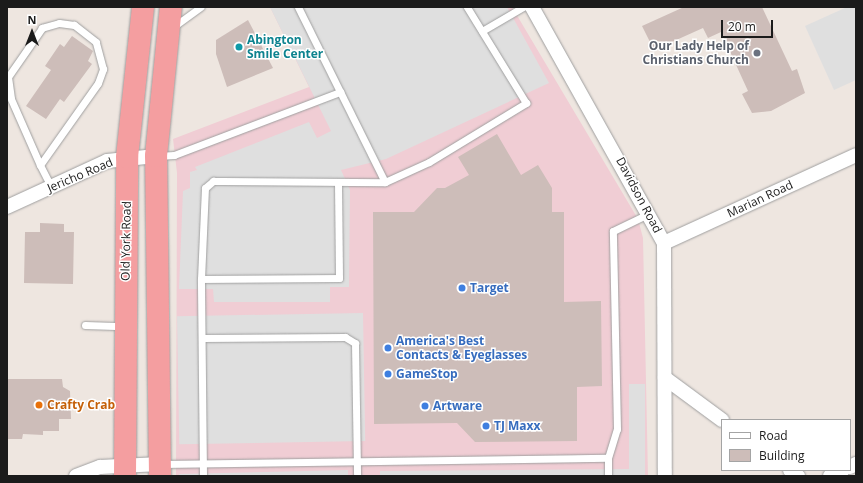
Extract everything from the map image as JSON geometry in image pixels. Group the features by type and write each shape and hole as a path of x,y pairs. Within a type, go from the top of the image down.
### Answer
{"highway":[{"name":"Old York Road","path":"125,470 127,157 143,7"},
{"path":"160,470 156,156 171,7"}],"street":[{"name":"Davidson Road","path":"532,7 650,213 664,243 666,378 665,476"},
{"name":"Marian Road","path":"664,243 856,155"},
{"name":"Jericho Road","path":"7,207 107,161 127,157 156,156"},
{"path":"666,378 721,419"},
{"path":"76,476 100,467 125,470 160,470"},
{"path":"830,476 841,471"}],"lane":[{"path":"168,30 201,7"},
{"path":"298,7 385,182"},
{"path":"203,476 201,279 205,188 213,181 385,182 429,162 526,103 467,7"},
{"path":"482,31 523,7"},
{"path":"40,164 98,84 103,60 96,42 87,33 59,23 42,28 8,77 11,99 50,187"},
{"path":"156,156 174,155 340,92"},
{"path":"201,279 339,278 338,182"},
{"path":"608,476 608,458 617,429 613,231 650,213"},
{"path":"85,325 125,326"},
{"path":"202,338 345,337 355,343 357,476"},
{"path":"160,470 203,463 608,458"}],"shaded area":[{"path":"270,7 512,7 638,219 643,238 648,476 176,476 177,173 173,139 309,87"},
{"path":"270,7 507,7 549,83 386,159 341,170 350,190 349,287 330,287 330,302 214,302 213,289 179,289 183,191 190,188 190,172 197,170 195,167 309,122 317,138 331,131"},
{"path":"847,7 856,7 856,80 834,90 805,26"},
{"path":"363,313 365,441 179,444 177,316"},
{"path":"629,384 645,384 645,476 380,476 380,471 629,469"},
{"path":"348,470 348,476 179,476 179,474"}],"building":[{"name":"Our Lady Help of Christians Church","path":"684,7 762,7 792,71 797,69 805,93 771,111 752,113 742,94 748,91 721,32 708,38 703,28 654,50 642,26"},
{"name":"Abington Smile Center","path":"248,20 273,68 227,87 216,54 216,40"},
{"path":"72,36 93,51 88,61 92,64 64,102 60,99 46,119 26,106 51,70 45,66 60,44 64,47"},
{"path":"497,134 521,175 538,165 552,188 552,212 564,212 564,302 601,301 602,386 577,387 577,441 475,442 457,423 374,424 373,212 414,212 437,188 445,188 469,175 458,157"},
{"path":"40,223 64,224 64,232 74,232 73,284 24,283 25,232 40,232"},
{"name":"Crafty Crab","path":"7,379 62,379 63,387 70,391 71,419 59,419 59,431 43,431 43,435 23,434 22,439 7,439"}],"place":[{"name":"Abington Smile Center","path":"239,47"},
{"name":"Our Lady Help of Christians Church","path":"757,53"},
{"name":"Target","path":"462,288"},
{"name":"America's Best Contacts & Eyeglasses","path":"388,348"},
{"name":"GameStop","path":"388,374"},
{"name":"Crafty Crab","path":"39,405"},
{"name":"Artware","path":"425,406"},
{"name":"TJ Maxx","path":"486,426"}]}
